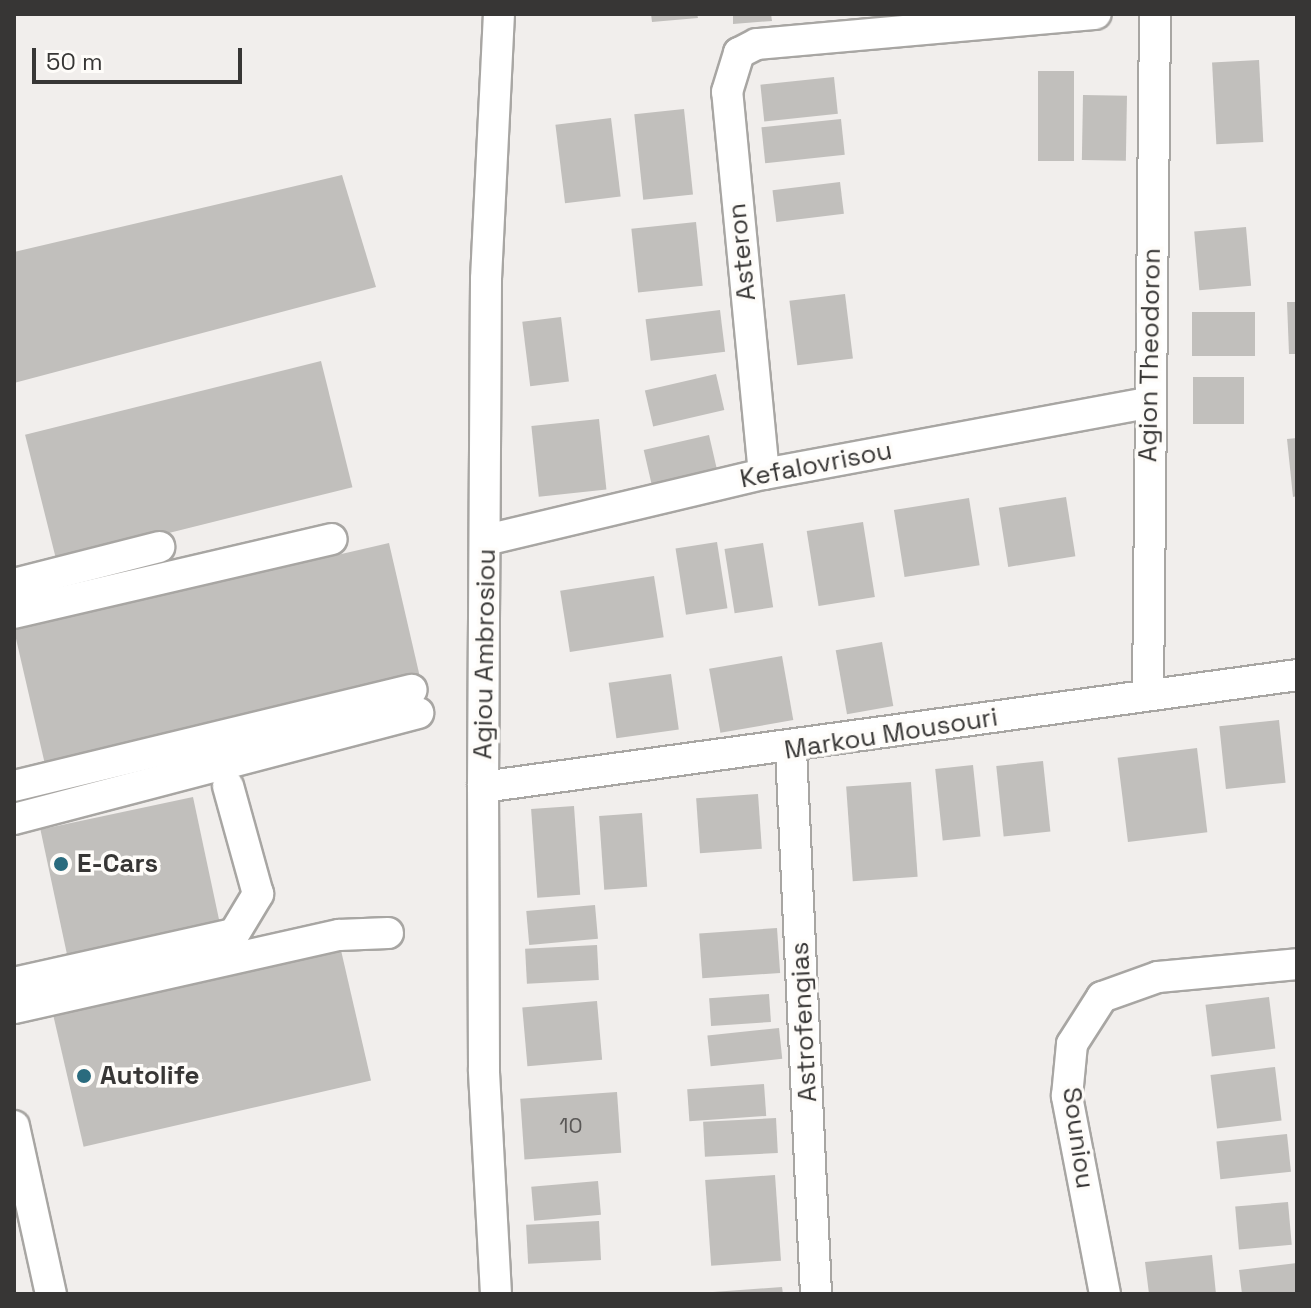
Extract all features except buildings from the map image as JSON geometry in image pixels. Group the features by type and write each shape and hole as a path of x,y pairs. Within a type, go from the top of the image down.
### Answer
{"street":[{"name":"Agiou Ambrosiou","path":"496,1294 484,1069 483,787 486,279 499,14"},
{"name":"Asteron","path":"764,474 727,92 739,53 757,44 1096,14"},
{"name":"Agion Theodoron","path":"1148,695 1148,403 1155,14"},
{"name":"Kefalovrisou","path":"486,540 764,474 1148,403"},
{"path":"14,613 331,539"},
{"path":"14,584 159,547"},
{"name":"Markou Mousouri","path":"483,787 791,750 1297,675"},
{"path":"14,786 415,701 14,819"},
{"name":"Astrofengias","path":"791,750 816,1294"},
{"path":"14,983 234,934 258,894 228,786"},
{"path":"14,1008 339,935 388,933"},
{"name":"Souniou","path":"1105,1294 1067,1096 1072,1044 1102,997 1158,977 1297,964"},
{"path":"14,1126 51,1294"}],"place":[{"name":"E-Cars","path":"61,864"},
{"name":"Autolife","path":"84,1076"}]}
